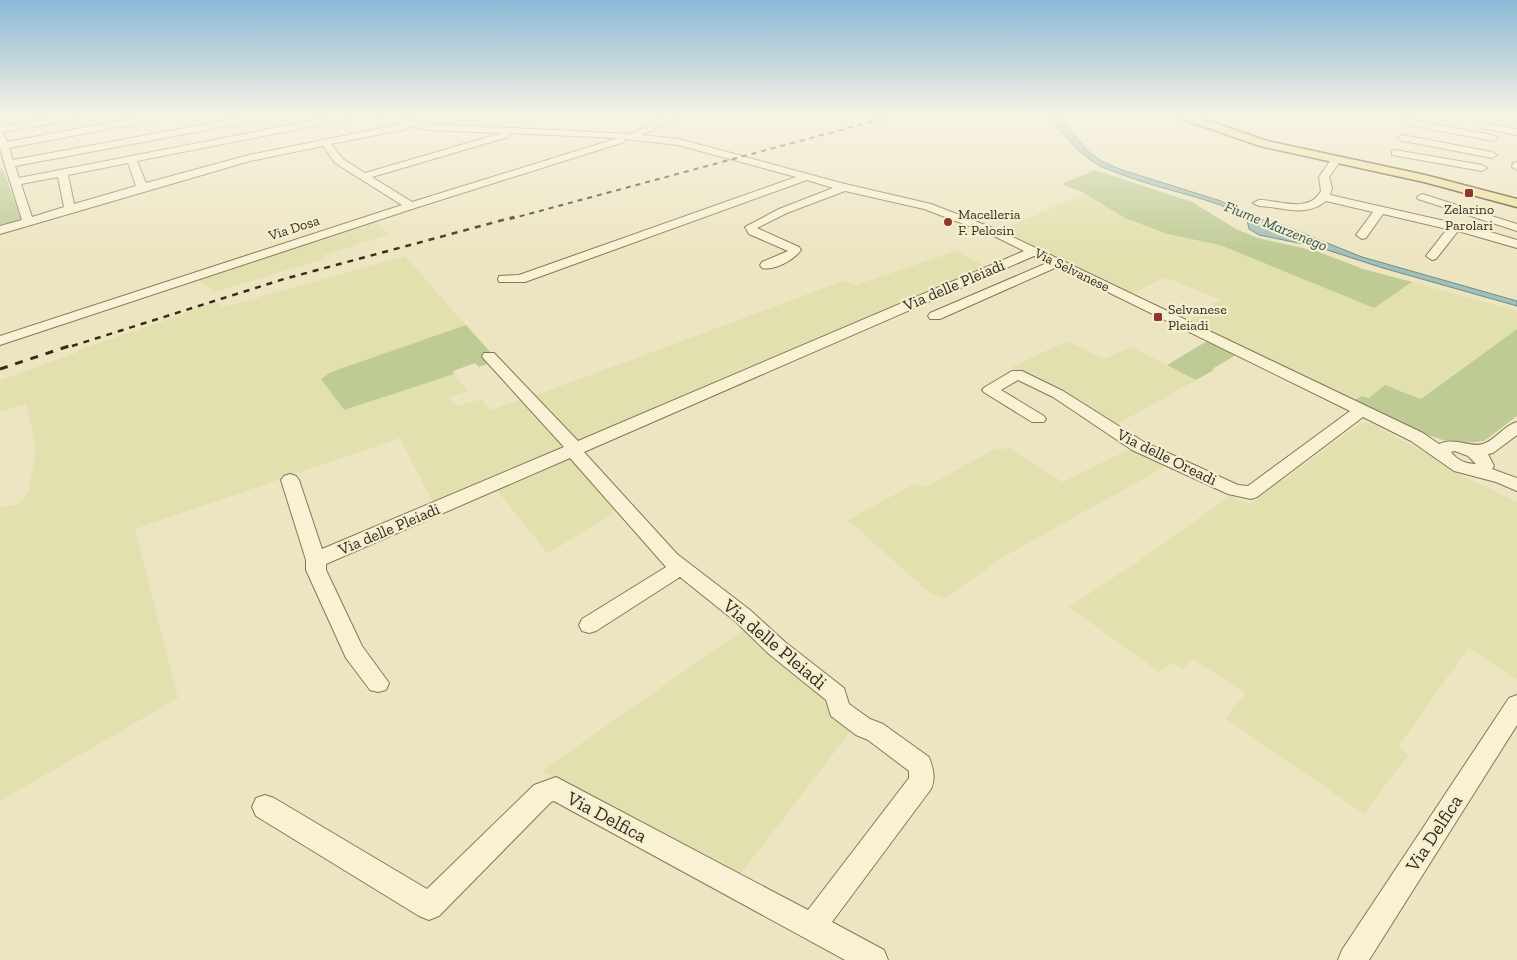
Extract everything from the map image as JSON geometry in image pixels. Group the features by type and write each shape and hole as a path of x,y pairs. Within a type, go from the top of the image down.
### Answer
{"main road":[{"path":"1344,162 1436,182 1517,203"}],"street":[{"path":"26,162 7,166 16,182 28,222"},
{"path":"16,182 117,162"},
{"path":"132,162 142,187"},
{"path":"0,230 142,187 235,162"},
{"path":"340,162 411,206"},
{"path":"364,176 411,162"},
{"name":"Via Dosa","path":"0,341 542,162"},
{"name":"Via Selvanese","path":"754,162 942,211 994,232 1417,437 1454,450"},
{"path":"1259,203 1308,208 1324,197 1327,190 1324,177 1335,162"},
{"path":"1386,171 1391,162"},
{"path":"1446,162 1482,168"},
{"path":"62,173 70,209"},
{"path":"504,279 520,279 807,177"},
{"path":"1409,217 1428,188 1436,182"},
{"path":"766,265 791,255 795,250 752,232 750,228 752,226 783,211 845,187"},
{"path":"1324,197 1456,227 1517,244"},
{"path":"1422,197 1517,228"},
{"path":"1362,235 1380,210"},
{"path":"1432,256 1456,227"},
{"name":"Via delle Pleiadi","path":"316,560 1033,252"},
{"path":"935,316 1057,263"},
{"name":"Via delle Pleiadi","path":"489,356 573,446 573,450 670,559 743,616 777,648 836,695 839,709 864,728 875,731 920,765 922,781 812,927"},
{"name":"Via delle Oreadi","path":"1038,419 990,390 1017,374 1058,394 1138,446 1234,490 1251,493 1362,410"},
{"path":"1454,450 1487,449 1517,427"},
{"path":"1454,450 1456,465 1481,465 1517,437"},
{"path":"1454,450 1510,482"},
{"name":"Via delle Pleiadi","path":"290,480 316,560 316,570 354,652 378,683"},
{"path":"589,625 680,567"},
{"name":"Via Delfica","path":"1352,960 1517,705"},
{"name":"Via Delfica","path":"265,807 429,906 543,793 556,789 874,960"}],"shaded area":[{"path":"1084,193 1126,218 1167,234 1220,245 1373,307 1412,282 1517,311 1517,329 1420,399 1397,388 1368,398 1362,396 1354,400 1188,320 1220,300 1165,277 1132,294 999,231"},
{"path":"375,221 389,234 322,256 324,259 214,292 197,279"},
{"path":"956,251 988,267 577,443 534,396 843,281 856,285"},
{"path":"405,256 466,325 331,372 321,378 343,410 454,374 468,391 449,397 456,406 482,399 490,410 524,399 571,448 434,505 400,438 135,529 178,698 0,801 0,507 19,504 29,492 36,446 26,404 0,412 0,380 73,354 79,350 218,302 224,307"},
{"path":"1067,341 1104,359 1132,347 1196,380 1114,426 1062,392 1012,367"},
{"path":"1361,423 1370,423 1426,453 1452,471 1517,502 1517,679 1468,648 1398,747 1408,755 1364,814 1225,718 1246,693 1192,659 1183,669 1173,663 1159,672 1069,607 1146,556 1230,496 1250,504"},
{"path":"1134,447 1168,465 1005,556 944,599 929,592 848,520 914,484 926,487 993,450 1009,448 1063,482"},
{"path":"570,457 616,511 548,554 495,488"},
{"path":"747,627 829,695 823,702 853,728 739,876 542,771"}],"green space":[{"path":"0,169 3,169 22,222 0,228"},
{"path":"1095,170 1192,202 1236,229 1258,238 1316,251 1363,269 1412,282 1374,308 1220,245 1167,234 1125,218 1084,193 1062,184"},
{"path":"466,325 493,355 490,363 479,367 475,363 453,371 454,374 344,410 321,379 331,372"},
{"path":"1517,329 1517,416 1484,441 1464,443 1443,440 1415,431 1354,400 1362,396 1369,398 1385,385 1421,399"},
{"path":"1207,341 1236,355 1196,380 1167,365"}],"water":[{"name":"Fiume Marzenego","path":"1093,162 1103,162 1122,170 1221,201 1254,218 1275,222 1362,257 1517,301 1517,306 1383,268 1318,247 1259,235 1249,229 1247,220 1250,218 1235,211 1203,199 1139,181 1099,166"}],"railway":[{"path":"510,219 723,162"},
{"path":"72,346 284,279 514,217"},
{"path":"0,369 75,344"}],"place":[{"name":"Zelarino Parolari","path":"1469,193"},
{"name":"Macelleria F. Pelosin","path":"948,222"},
{"name":"Selvanese Pleiadi","path":"1158,317"}]}
